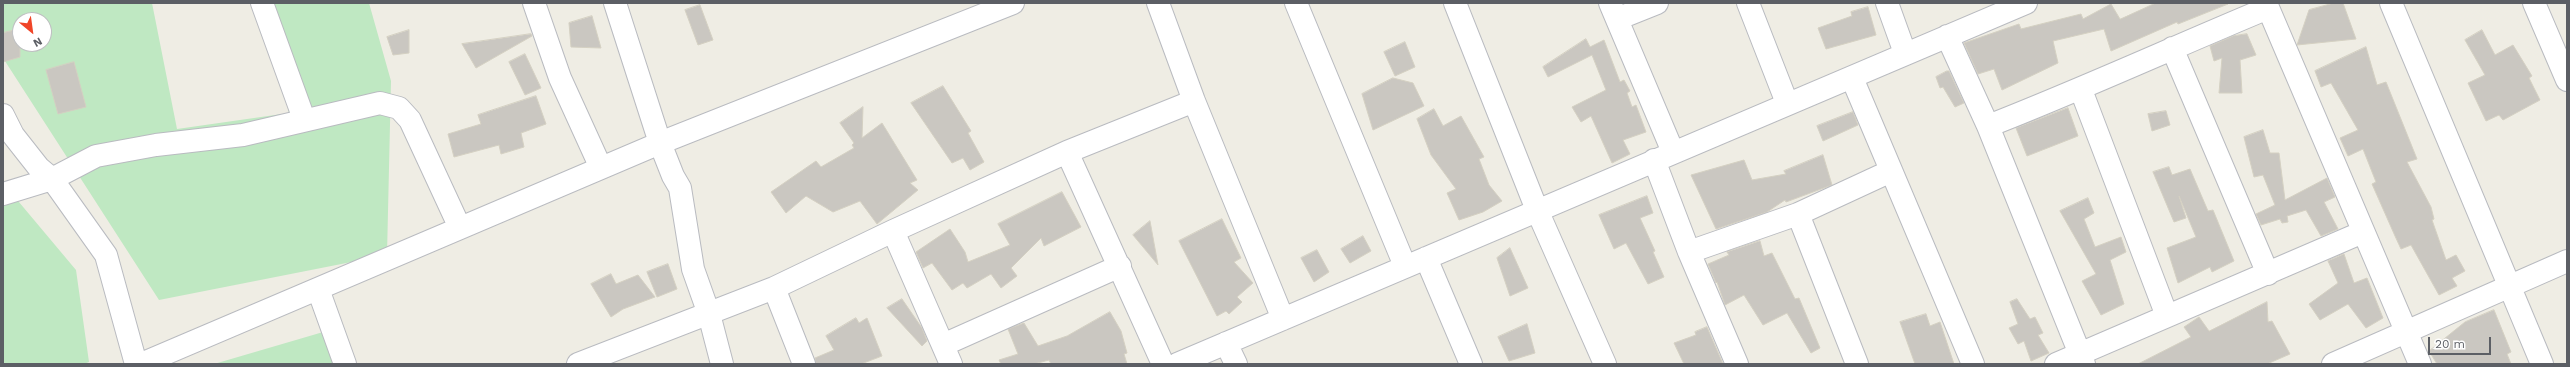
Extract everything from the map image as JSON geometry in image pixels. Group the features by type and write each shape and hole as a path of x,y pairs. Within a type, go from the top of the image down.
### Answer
{"street":[{"path":"262,3 304,119"},
{"path":"534,3 560,78 601,168"},
{"path":"615,3 660,142 673,176 680,188 693,269 709,314 722,364"},
{"path":"141,364 660,142 979,9 1013,3"},
{"path":"1158,3 1194,101 1283,318"},
{"path":"1296,3 1405,266"},
{"path":"1455,3 1537,210 1605,364"},
{"path":"1657,3 1613,11 1664,156 1689,252 1737,364"},
{"path":"1748,3 1787,103"},
{"path":"1888,3 1905,53"},
{"path":"1177,364 1787,103 1852,78 1905,53 2026,3"},
{"path":"2391,3 2542,364"},
{"path":"2534,3 2567,80"},
{"path":"1988,126 2081,90 2267,6 2420,364"},
{"path":"1947,36 1988,126 2082,359"},
{"path":"2172,48 2268,274"},
{"path":"1852,78 1973,364"},
{"path":"2081,90 2167,316"},
{"path":"578,364 774,288 893,231 1067,152 1194,101"},
{"path":"3,194 52,179 96,156 156,145 243,134 380,103 403,112 415,128 460,228"},
{"path":"3,115 14,135 39,168 52,179 106,255 136,364"},
{"path":"1067,152 1120,266 1163,364"},
{"path":"1689,252 1798,214 1891,172"},
{"path":"1798,214 1857,364"},
{"path":"893,231 946,355 1120,266"},
{"path":"2056,364 2082,359 2167,316 2363,232"},
{"path":"1426,258 1464,362"},
{"path":"2333,364 2567,261"},
{"path":"318,288 345,364"},
{"path":"774,288 804,364"},
{"path":"1226,343 1236,364"}],"green space":[{"path":"3,3 152,3 177,129 289,113 267,3 369,3 391,81 387,255 159,300 3,58"},
{"path":"3,183 76,270 89,362 84,364 3,364"},
{"path":"330,330 334,364 214,364"}],"building":[{"path":"2156,3 2228,4 2178,24 2177,22 2111,51 2104,29 2053,41 2058,63 2002,90 1994,69 1978,74 1964,43 2019,24 2021,29 2081,14 2083,19 2111,4 2120,19"},
{"path":"2334,3 2343,3 2356,39 2297,45 2309,10"},
{"path":"700,5 713,40 698,45 685,10"},
{"path":"1868,7 1876,35 1826,49 1818,28 1852,16 1851,12"},
{"path":"592,16 601,48 571,47 569,23"},
{"path":"409,30 409,53 393,55 387,37"},
{"path":"2482,30 2495,55 2513,45 2532,76 2529,78 2540,100 2503,120 2499,115 2486,121 2468,83 2485,75 2465,40"},
{"path":"12,31 12,52 20,52 20,57 3,62 3,33"},
{"path":"531,34 532,36 476,68 462,44"},
{"path":"2247,34 2256,55 2240,60 2242,93 2219,93 2222,58 2214,61 2210,46 2233,36"},
{"path":"1586,39 1590,47 1604,40 1620,82 1624,80 1630,91 1627,93 1632,107 1636,105 1646,132 1623,140 1630,154 1612,163 1591,116 1581,122 1572,107 1606,90 1592,55 1548,77 1543,67"},
{"path":"1405,42 1415,67 1395,76 1384,52"},
{"path":"2366,47 2377,85 2386,82 2417,159 2407,162 2431,207 2434,219 2432,220 2446,260 2456,255 2465,271 2452,278 2457,286 2439,295 2411,245 2401,249 2372,184 2376,182 2363,149 2348,156 2340,138 2358,130 2331,83 2321,87 2315,71"},
{"path":"525,54 541,88 525,95 509,62"},
{"path":"74,62 86,107 58,114 46,70"},
{"path":"1949,71 1964,103 1955,107 1943,87 1940,88 1936,77"},
{"path":"1393,78 1413,83 1424,106 1373,130 1362,94"},
{"path":"943,86 971,131 968,133 984,162 970,170 963,158 952,163 911,103"},
{"path":"536,96 546,124 521,133 524,147 501,154 499,145 454,157 448,134 481,124 478,115"},
{"path":"863,107 862,138 882,123 917,180 910,183 918,190 877,224 860,201 833,212 806,196 786,213 771,192 816,161 821,167 854,148 852,145 854,143 840,123"},
{"path":"2068,108 2078,136 2027,156 2016,128"},
{"path":"1434,109 1443,126 1461,116 1484,157 1479,159 1489,185 1502,201 1483,212 1459,220 1447,193 1456,189 1431,155 1417,119"},
{"path":"2166,111 2170,125 2152,131 2148,114"},
{"path":"1853,112 1858,125 1823,141 1817,126"},
{"path":"2263,130 2270,153 2279,153 2285,200 2327,178 2335,197 2324,202 2338,229 2321,236 2306,210 2287,216 2288,222 2282,223 2280,219 2261,225 2256,214 2275,205 2263,175 2254,177 2244,137"},
{"path":"1823,155 1832,185 1786,202 1785,200 1767,212 1716,229 1691,175 1744,160 1752,180 1786,174 1784,171"},
{"path":"2169,167 2172,175 2190,169 2208,211 2213,210 2234,261 2212,272 2210,267 2178,283 2167,248 2196,237 2179,196 2186,218 2174,222 2153,172"},
{"path":"1062,192 1081,227 1044,246 1041,238 1011,268 1017,276 1001,288 991,274 967,288 963,283 952,290 932,263 923,268 916,252 950,229 965,252 968,262 1010,245 998,224"},
{"path":"1647,196 1653,213 1640,218 1655,251 1653,252 1664,277 1648,284 1626,243 1614,249 1599,215"},
{"path":"2088,198 2094,213 2084,219 2095,247 2121,237 2126,252 2110,260 2124,304 2101,315 2082,281 2096,274 2060,211"},
{"path":"1222,219 1241,258 1234,262 1253,283 1237,297 1242,302 1229,314 1226,311 1217,316 1179,241"},
{"path":"1150,221 1158,265 1133,235"},
{"path":"1363,236 1371,251 1350,263 1341,249"},
{"path":"1760,241 1764,256 1772,253 1795,299 1799,298 1820,348 1811,353 1787,313 1763,325 1744,295 1725,305 1717,282 1716,283 1708,264 1729,255 1727,252"},
{"path":"1510,248 1528,288 1510,296 1497,258"},
{"path":"1317,250 1329,272 1314,282 1301,258"},
{"path":"2344,254 2354,283 2367,278 2383,318 2366,328 2348,304 2320,320 2309,304 2338,283 2328,261"},
{"path":"668,264 677,289 657,297 647,272"},
{"path":"611,274 616,284 638,275 655,297 623,309 611,317 591,284"},
{"path":"902,299 922,328 927,341 922,346 887,308"},
{"path":"2017,299 2030,319 2035,317 2043,333 2038,335 2049,353 2031,361 2024,341 2018,344 2009,328 2018,324 2010,302"},
{"path":"2267,302 2268,322 2272,321 2290,354 2267,364 2138,364 2191,337 2184,327 2199,317 2209,331"},
{"path":"2494,310 2511,352 2507,354 2511,364 2437,364 2429,351 2465,322"},
{"path":"1110,312 1121,331 1127,353 1124,354 1127,364 1051,364 1049,360 1034,364 1001,364 999,360 1018,354 1008,329 1024,323 1038,346 1067,336"},
{"path":"1926,314 1930,326 1940,322 1954,364 1915,364 1900,322"},
{"path":"856,318 859,323 867,318 882,356 861,364 816,364 815,358 834,350 826,336"},
{"path":"1527,324 1535,353 1509,361 1498,337"},
{"path":"1707,327 1723,364 1684,364 1674,343 1696,335 1695,332"}]}
